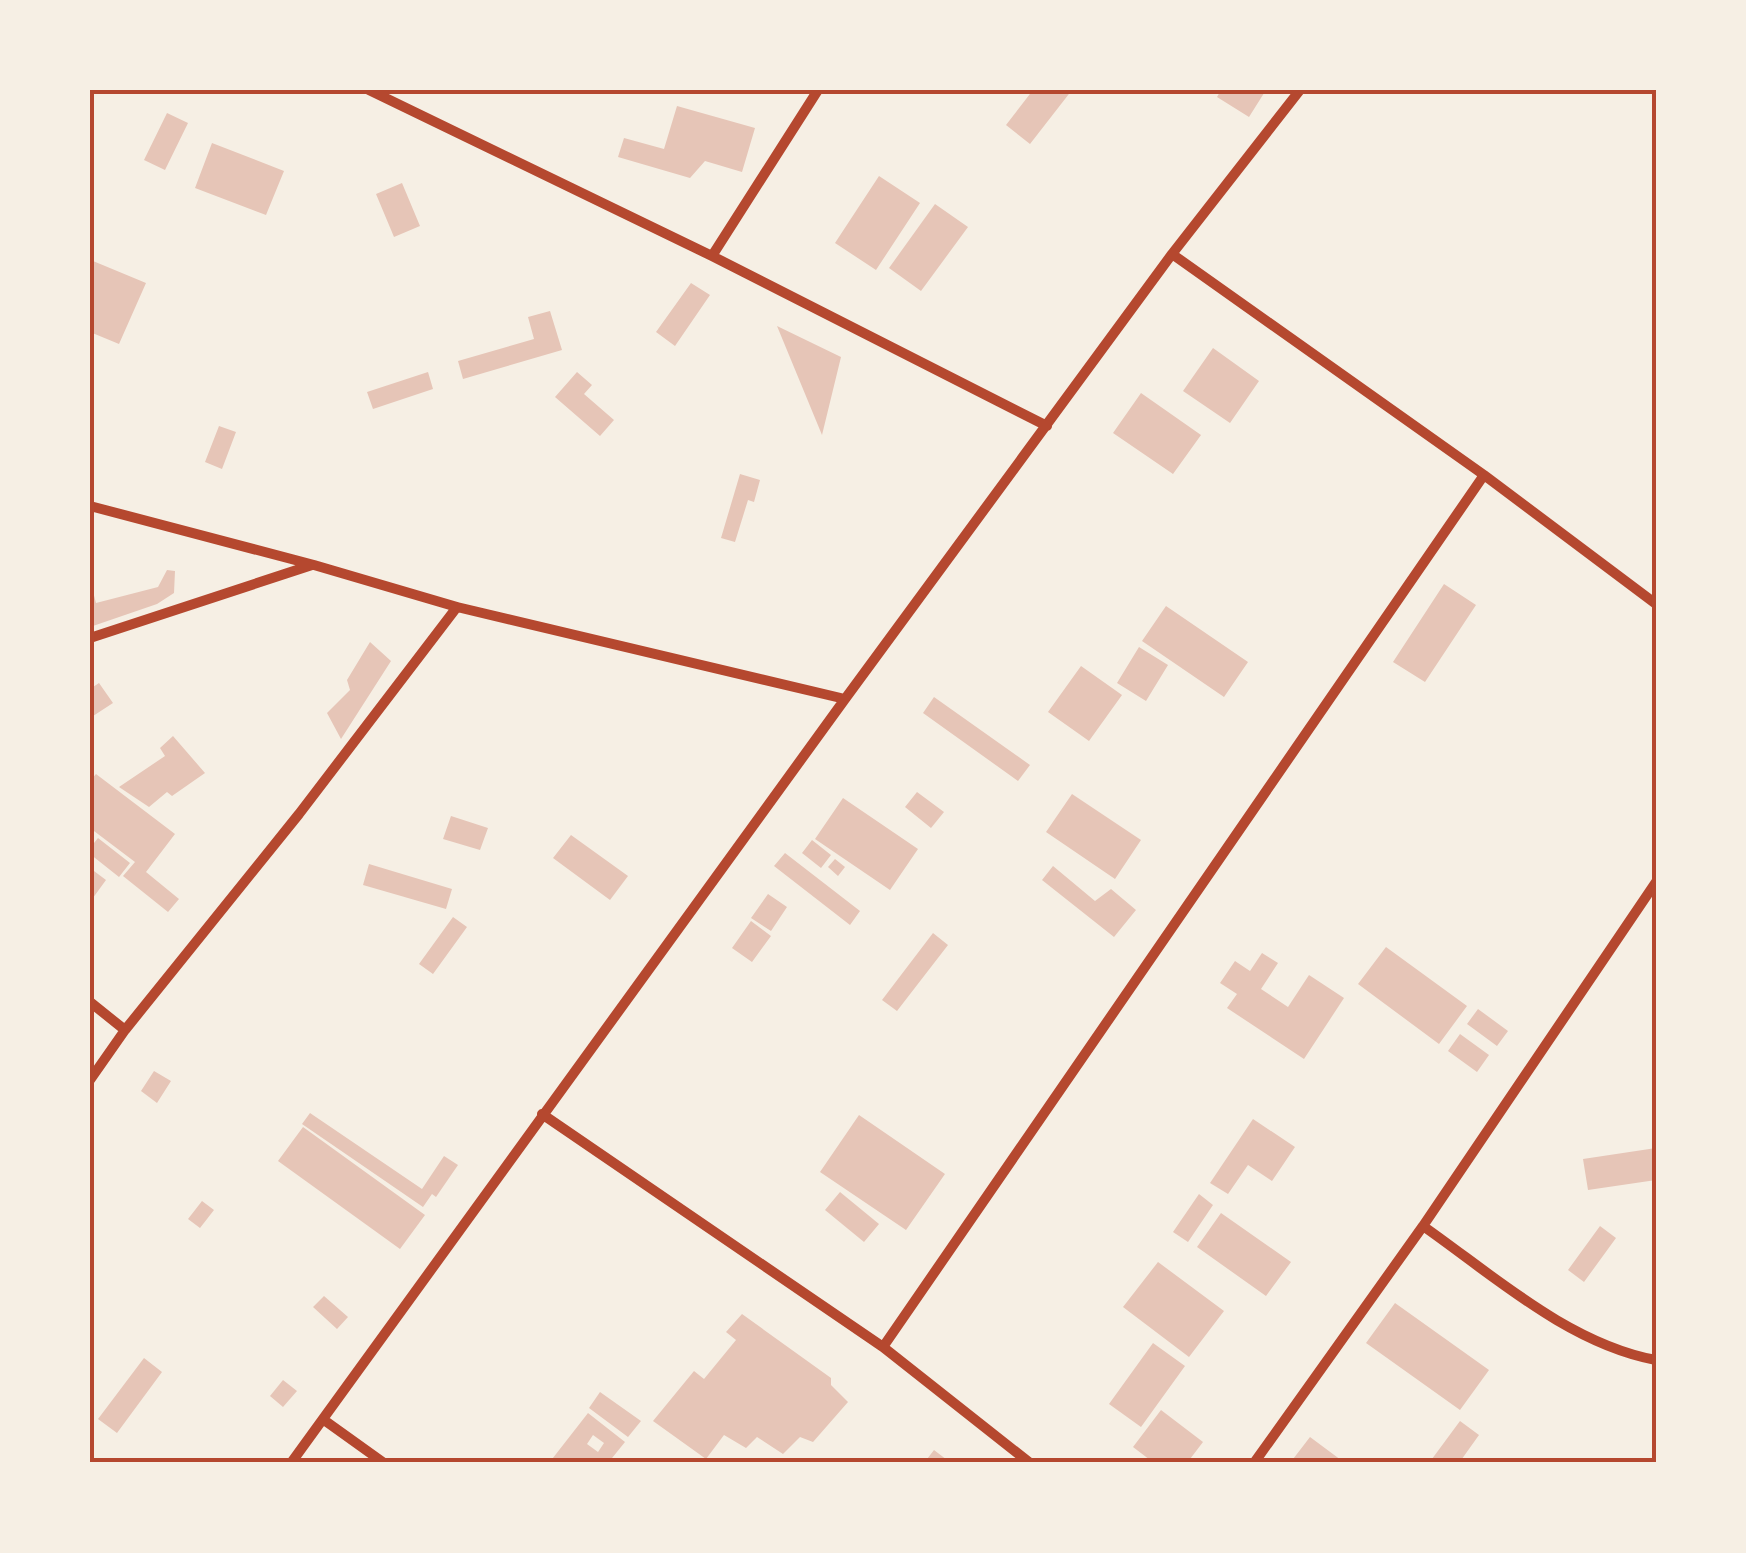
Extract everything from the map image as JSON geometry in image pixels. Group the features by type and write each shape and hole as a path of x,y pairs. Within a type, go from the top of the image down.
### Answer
{"street":[{"path":"369,90 712,256 1048,426"},
{"path":"712,256 818,90"},
{"path":"291,1463 844,699 1172,254 1300,90"},
{"path":"1172,254 1484,475 1656,604"},
{"path":"884,1347 1484,475"},
{"path":"90,506 314,564 457,607 844,699"},
{"path":"90,638 314,564"},
{"path":"90,1080 457,607"},
{"path":"1254,1463 1422,1226 1656,882"},
{"path":"90,1002 125,1030"},
{"path":"542,1114 884,1347 1030,1463"},
{"path":"1422,1226 1588,1337 1656,1360"},
{"path":"324,1420 384,1463"}],"building":[{"path":"1033,90 1072,90 1030,144 1006,125"},
{"path":"1221,90 1266,90 1249,117 1217,97"},
{"path":"677,106 755,128 742,172 705,161 690,178 618,157 624,138 664,149"},
{"path":"167,113 188,123 165,170 144,160"},
{"path":"212,143 284,171 266,215 195,188"},
{"path":"879,176 920,203 876,270 835,243"},
{"path":"402,183 420,226 394,237 376,194"},
{"path":"935,204 968,227 921,291 889,268"},
{"path":"93,261 146,283 119,344 90,332"},
{"path":"691,283 710,295 675,346 656,332"},
{"path":"550,311 562,350 463,379 458,361 534,339 528,317"},
{"path":"777,326 841,357 822,435"},
{"path":"1213,348 1259,381 1230,423 1183,391"},
{"path":"428,372 433,389 373,409 367,392"},
{"path":"577,372 592,385 584,394 614,420 600,436 555,397"},
{"path":"1141,393 1201,435 1173,474 1113,433"},
{"path":"219,426 236,432 222,469 205,462"},
{"path":"740,474 760,480 754,502 748,500 735,542 721,538"},
{"path":"167,570 175,571 174,593 157,604 90,627 90,580 96,603 158,587"},
{"path":"1444,584 1476,605 1425,682 1393,662"},
{"path":"1166,606 1248,662 1224,697 1142,641"},
{"path":"370,642 391,661 341,739 327,713 350,690 347,680"},
{"path":"1139,647 1168,665 1146,701 1117,683"},
{"path":"1081,666 1122,695 1089,741 1048,712"},
{"path":"99,683 113,703 90,718 90,689"},
{"path":"934,697 1030,765 1018,781 923,713"},
{"path":"173,736 205,773 172,796 167,792 149,807 119,787 165,756 160,748"},
{"path":"96,774 175,834 146,872 179,899 168,912 123,876 135,862 90,828 90,781"},
{"path":"917,792 944,812 931,828 905,807"},
{"path":"1072,794 1141,840 1115,879 1046,832"},
{"path":"843,798 918,849 890,890 815,839"},
{"path":"451,816 488,828 480,850 443,839"},
{"path":"571,835 628,876 610,900 553,858"},
{"path":"98,838 130,863 119,877 90,854"},
{"path":"812,840 831,855 821,868 802,853"},
{"path":"785,853 860,911 850,925 774,866"},
{"path":"835,859 845,867 838,876 828,867"},
{"path":"369,864 452,889 446,909 363,885"},
{"path":"1053,866 1095,901 1111,889 1136,910 1114,937 1042,880"},
{"path":"90,868 106,880 90,902"},
{"path":"768,894 787,907 771,931 751,918"},
{"path":"453,917 467,927 433,974 419,964"},
{"path":"751,921 771,936 752,962 732,948"},
{"path":"933,933 948,945 897,1011 882,1000"},
{"path":"1386,947 1467,1006 1439,1044 1358,984"},
{"path":"1262,953 1278,963 1261,989 1288,1007 1309,975 1344,998 1304,1059 1227,1008 1237,994 1220,983 1235,961 1250,971"},
{"path":"1478,1009 1508,1031 1497,1046 1467,1024"},
{"path":"1460,1034 1489,1055 1477,1072 1448,1051"},
{"path":"154,1071 171,1081 157,1103 141,1091"},
{"path":"310,1113 422,1189 444,1156 458,1165 436,1197 432,1194 423,1207 302,1124"},
{"path":"859,1115 945,1174 906,1230 820,1172"},
{"path":"1253,1119 1295,1147 1272,1181 1248,1165 1228,1194 1210,1183"},
{"path":"303,1127 425,1215 400,1249 278,1161"},
{"path":"1656,1148 1656,1180 1588,1190 1583,1159"},
{"path":"840,1192 879,1224 864,1242 825,1210"},
{"path":"1199,1194 1213,1205 1188,1242 1173,1232"},
{"path":"202,1201 214,1210 200,1228 188,1219"},
{"path":"1221,1213 1291,1262 1266,1296 1197,1247"},
{"path":"1600,1226 1616,1238 1584,1282 1568,1270"},
{"path":"1158,1262 1224,1311 1189,1357 1123,1307"},
{"path":"324,1296 348,1317 337,1329 313,1307"},
{"path":"1395,1303 1489,1370 1460,1410 1366,1343"},
{"path":"742,1314 831,1378 831,1385 848,1402 813,1442 800,1437 783,1454 757,1437 746,1448 724,1435 706,1459 653,1421 694,1371 704,1379 736,1340 726,1332"},
{"path":"1153,1343 1185,1366 1141,1427 1109,1404"},
{"path":"144,1358 162,1372 117,1433 98,1419"},
{"path":"283,1380 297,1391 283,1407 270,1396"},
{"path":"600,1392 641,1421 628,1437 589,1408"},
{"path":"1161,1410 1203,1442 1187,1463 1154,1463 1133,1447"},
{"path":"588,1413 625,1442 608,1463 549,1463","holes":["593,1435 604,1443 598,1452 587,1444"]},
{"path":"1460,1421 1479,1435 1459,1463 1429,1463"},
{"path":"1310,1437 1345,1463 1290,1463"},
{"path":"934,1450 951,1463 924,1463"}]}
